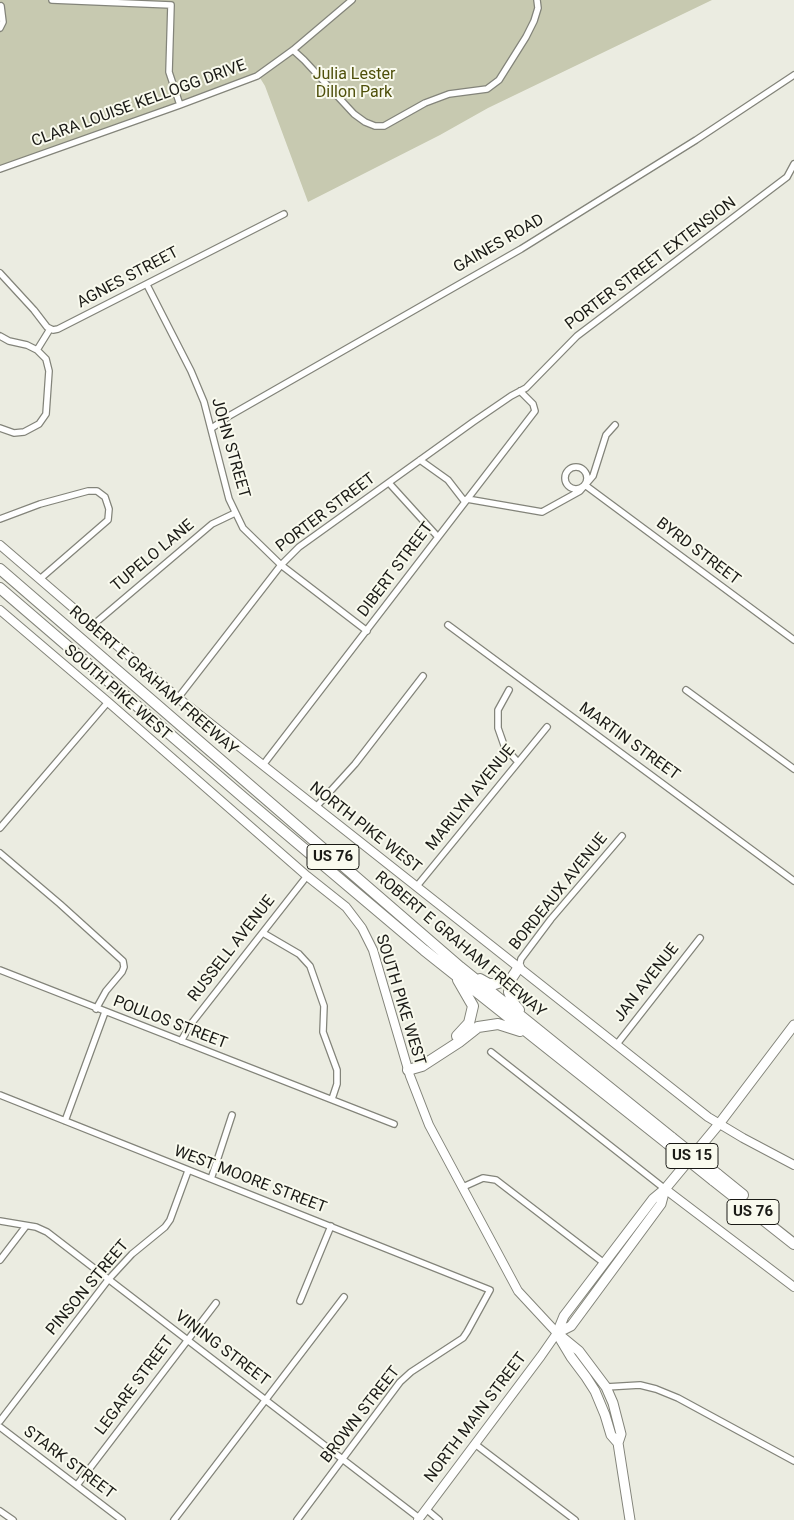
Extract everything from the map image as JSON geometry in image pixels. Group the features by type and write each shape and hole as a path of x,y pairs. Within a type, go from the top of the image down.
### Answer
{"highway":[{"name":"ROBERT E GRAHAM FREEWAY","path":"0,569 456,970"},
{"name":"ROBERT E GRAHAM FREEWAY","path":"0,588 258,810 670,1140 794,1244"},
{"path":"519,967 509,986 510,997 538,1035"},
{"path":"456,970 489,984 500,984 512,979"},
{"path":"439,1055 469,1023 473,1006 456,970"},
{"path":"408,1070 422,1066 478,1027 487,1024 510,1026 538,1035"},
{"name":"ROBERT E GRAHAM FREEWAY","path":"715,1177 794,1236"}],"main road":[{"name":"NORTH PIKE WEST","path":"0,544 178,698 719,1124 794,1165"},
{"name":"SOUTH PIKE WEST","path":"2,613 108,702 307,876 346,907 362,928 373,950 408,1070 429,1125 518,1291 557,1333"},
{"name":"US 15","path":"665,1189 719,1124 794,1026"},
{"path":"557,1333 564,1316 653,1199 665,1189"},
{"path":"665,1189 794,1287"},
{"path":"557,1333 571,1326 660,1204 665,1189"},
{"path":"557,1333 579,1351 606,1386 613,1403 630,1520"},
{"path":"557,1333 595,1391 605,1415 610,1435 619,1439"},
{"name":"NORTH MAIN STREET","path":"418,1519 557,1333"}],"street":[{"path":"52,0 171,5 169,72 180,105"},
{"name":"CLARA LOUISE KELLOGG DRIVE","path":"0,169 257,76 293,50 343,3 352,0"},
{"path":"293,50 354,114 364,122 375,126 384,126 425,103 449,94 487,89 499,80 530,29 538,8 537,0"},
{"path":"0,28 3,22 1,4"},
{"name":"GAINES ROAD","path":"212,428 237,411 521,249 696,140 794,75"},
{"name":"PORTER STREET EXTENSION","path":"523,389 591,324 787,177 794,164"},
{"name":"AGNES STREET","path":"50,328 53,330 63,327 284,214"},
{"path":"0,274 50,328 37,350"},
{"name":"JOHN STREET","path":"148,285 191,371 208,412 225,485 235,513 243,528 281,565 367,631"},
{"path":"0,336 37,350 48,363 46,414 39,424 24,432 14,433 0,428"},
{"name":"PORTER STREET","path":"178,698 281,565 299,547 523,389"},
{"name":"DIBERT STREET","path":"263,765 535,411 533,404 523,389"},
{"path":"420,460 448,480 466,501 542,512 580,491 593,476 606,435 615,425"},
{"name":"BYRD STREET","path":"574,466 584,469 588,476 585,485 578,489 572,489 568,486 564,478 568,469 574,466"},
{"path":"389,483 438,537"},
{"name":"BYRD STREET","path":"585,485 794,640"},
{"path":"0,519 40,504 88,490 97,491 105,497 109,509 108,520 40,579"},
{"name":"TUPELO LANE","path":"93,625 212,524 235,513"},
{"name":"MARTIN STREET","path":"448,625 794,881"},
{"path":"316,807 355,764 423,676"},
{"path":"509,690 498,710 498,728 505,748 518,762"},
{"path":"686,690 794,769"},
{"path":"0,828 108,702"},
{"name":"MARILYN AVENUE","path":"417,886 547,727"},
{"name":"BORDEAUX AVENUE","path":"519,967 521,959 551,919 622,836"},
{"path":"0,853 123,961 124,967 122,972 106,991 96,1009"},
{"name":"RUSSELL AVENUE","path":"181,1042 191,1024 307,876"},
{"path":"263,933 298,954 310,966 324,1006 324,1032 337,1070 337,1084 332,1099"},
{"name":"JAN AVENUE","path":"617,1044 700,938"},
{"name":"POULOS STREET","path":"0,970 394,1124"},
{"path":"65,1121 105,1012"},
{"path":"491,1052 665,1189"},
{"name":"WEST MOORE STREET","path":"0,1095 490,1290"},
{"path":"211,1179 232,1115"},
{"name":"PINSON STREET","path":"0,1421 108,1280 132,1254 165,1227 170,1220 188,1171"},
{"path":"463,1187 483,1178 496,1180 604,1263"},
{"name":"VINING STREET","path":"0,1221 36,1227 46,1232 267,1400 418,1519"},
{"path":"0,1260 26,1226"},
{"path":"300,1302 331,1226"},
{"name":"BROWN STREET","path":"297,1520 404,1378 463,1338 490,1290"},
{"path":"174,1520 344,1297"},
{"name":"LEGARE STREET","path":"77,1485 216,1303"},
{"path":"606,1386 640,1385 656,1389 678,1398 794,1461"},
{"name":"STARK STREET","path":"0,1427 122,1520"},
{"path":"475,1444 575,1520"},
{"path":"426,1509 439,1520"},
{"path":"0,1511 13,1520"}],"green space":[{"name":"Julia Lester Dillon Park","path":"0,0 712,0 488,108 440,135 308,202 265,86 257,73 238,82 0,166"}]}
